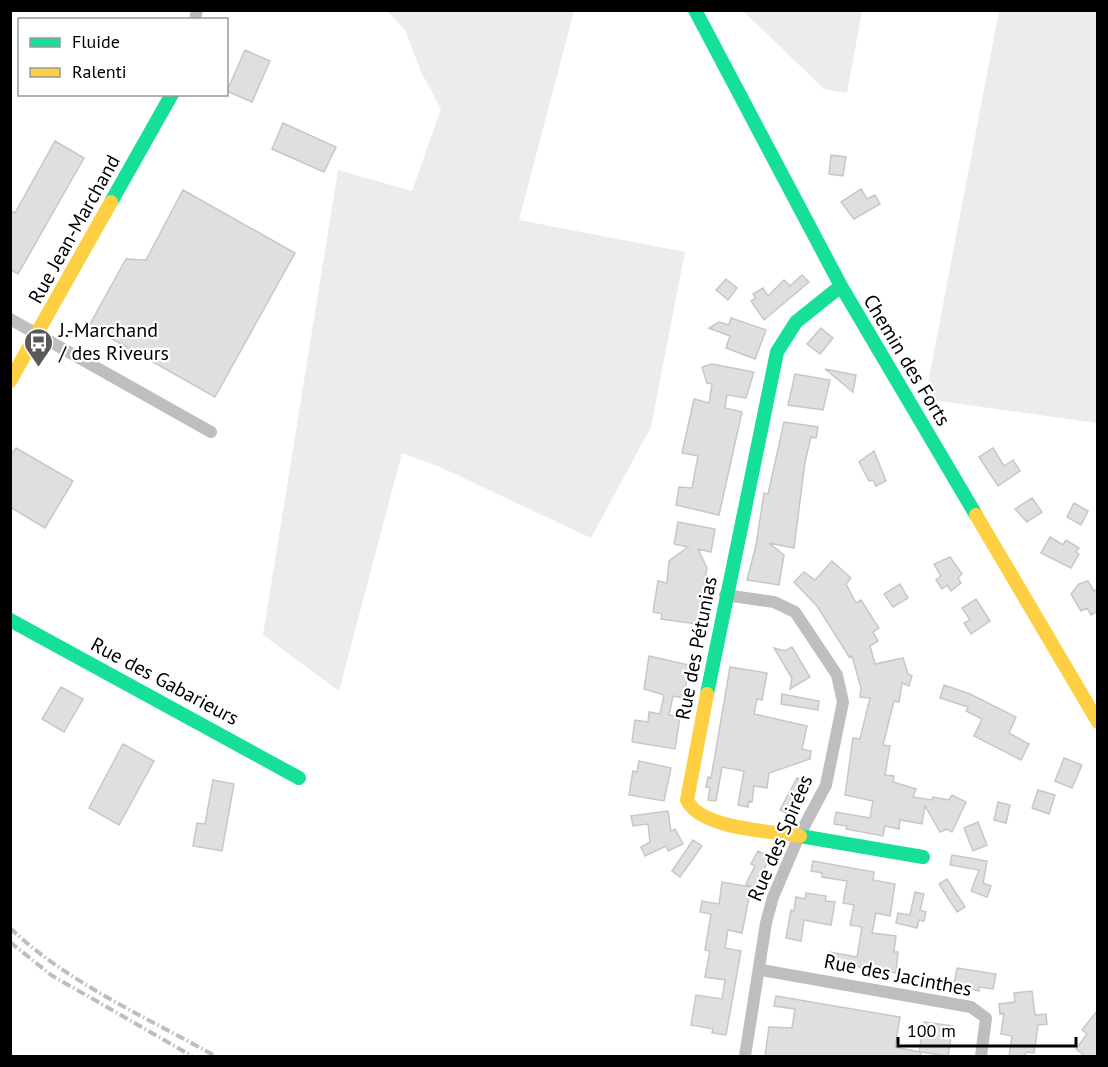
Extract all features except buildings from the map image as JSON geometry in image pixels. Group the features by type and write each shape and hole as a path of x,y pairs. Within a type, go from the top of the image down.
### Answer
{"street":[{"name":"Chemin des Forts","path":"694,10 841,286 1098,722"},
{"name":"Rue Jean-Marchand","path":"10,381 171,96"},
{"name":"Rue des Pétunias","path":"841,286 813,305 794,322 783,337 777,352 725,595 687,800 691,809 711,821 923,857"},
{"path":"10,319 212,432"},
{"name":"Rue des Spirées","path":"725,595 774,602 795,612 837,675 842,689 843,702 826,785 799,836 773,897 766,923 761,970 745,1056"},
{"name":"Rue des Gabarieurs","path":"10,620 299,778"},
{"name":"Rue des Jacinthes","path":"761,970 971,1007 986,1018 981,1056"}],"shaded area":[{"path":"387,11 574,11 519,220 685,252 651,427 591,538 440,467 402,453 339,691 263,635 338,170 412,191 441,109 421,72 405,30"},
{"path":"743,11 862,11 847,93 824,89"},
{"path":"999,11 1097,11 1097,423 925,399"}],"railway":[{"path":"10,928 33,948 82,982 215,1056"},
{"path":"10,942 51,975 192,1056"}],"traffic: fast":[{"path":"695,10 841,286 976,515"},
{"path":"111,202 171,96"},
{"path":"707,694 777,352 796,322 841,286"},
{"path":"10,620 299,778"},
{"path":"800,836 923,857"}],"traffic: slow":[{"path":"10,381 111,202"},
{"path":"976,515 1098,722"},
{"path":"707,694 687,800 694,810 721,823 800,836"}],"place":[{"name":"J.-Marchand / des Riveurs","path":"38,368"}]}
